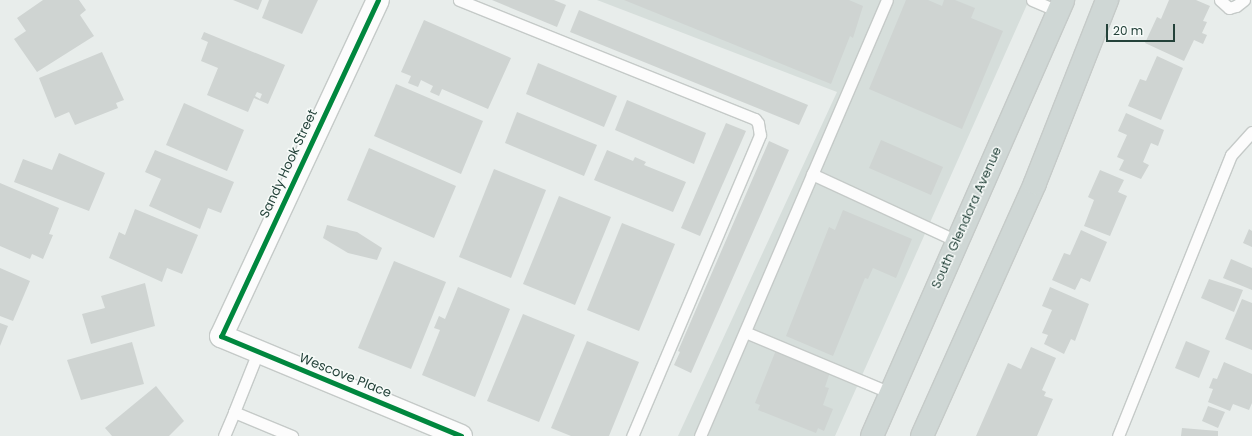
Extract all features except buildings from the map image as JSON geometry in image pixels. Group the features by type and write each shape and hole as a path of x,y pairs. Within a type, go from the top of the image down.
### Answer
{"main road":[{"path":"922,436 1035,183 1107,0"},
{"name":"South Glendora Avenue","path":"872,436 1061,6"}],"street":[{"name":"Sandy Hook Street","path":"221,336 378,0"},
{"name":"Wescove Place","path":"221,336 461,436"}],"lane":[{"path":"460,0 755,119 758,123 760,135 632,436"},
{"path":"700,436 887,0"},
{"path":"1032,0 1061,6"},
{"path":"1220,0 1229,8 1236,6 1244,0"},
{"path":"1118,436 1232,155 1252,132"},
{"path":"812,174 957,241"},
{"path":"745,332 891,393"},
{"path":"224,436 258,352"},
{"path":"234,412 292,436"}],"shaded area":[{"path":"597,0 1029,0 835,436 678,436 837,92"}],"cycle path":[{"path":"378,0 221,336 461,436"}]}
